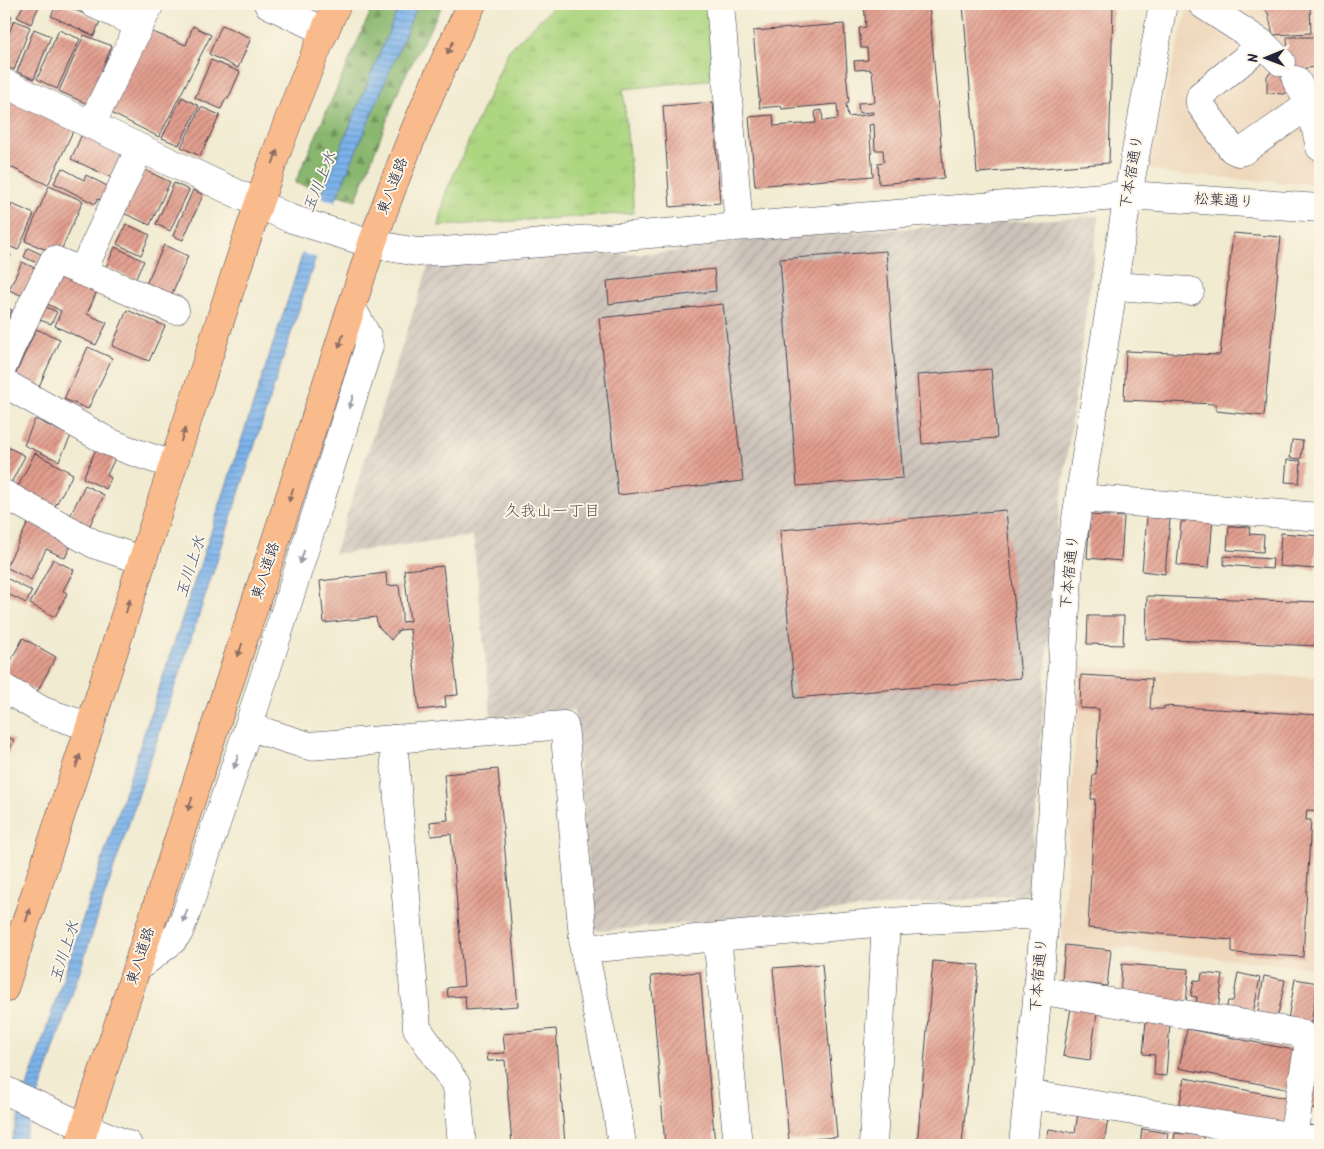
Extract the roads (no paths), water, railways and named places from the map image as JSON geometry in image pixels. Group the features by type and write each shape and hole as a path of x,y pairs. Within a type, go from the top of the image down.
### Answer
{"main road":[{"path":"4,989 8,963 90,727 142,560 279,144 324,31 337,4"},
{"name":"東八道路","path":"77,1131 137,968 388,196 421,113 472,4"}],"street":[{"path":"91,125 145,14 94,4"},
{"path":"268,4 324,31"},
{"path":"720,4 739,226"},
{"name":"下本宿通り","path":"1023,1145 1047,896 1069,562 1128,195 1163,4"},
{"path":"1202,4 1280,62 1310,104 1320,147"},
{"path":"1280,62 1201,95 1200,104 1232,149 1238,152 1243,151 1310,104"},
{"name":"松葉通り","path":"4,83 289,218 372,244 417,252 1128,195 1320,208"},
{"path":"82,272 140,148"},
{"path":"6,353 54,260 174,310"},
{"path":"1113,286 1190,291"},
{"path":"137,968 167,946 179,932 248,725 369,346 367,336 352,308"},
{"path":"4,383 107,441 173,465"},
{"path":"4,494 96,545 142,560"},
{"path":"1080,498 1320,517"},
{"path":"4,688 43,711 90,727"},
{"path":"248,725 309,746 564,725 584,949 617,1111 622,1145"},
{"path":"392,739 417,1028 457,1086 462,1145"},
{"path":"584,949 886,922 1044,914"},
{"path":"874,1145 886,922"},
{"path":"716,937 738,1145"},
{"path":"1037,990 1300,1033 1310,1042 1293,1136"},
{"path":"12,1094 77,1131 128,1145"},
{"path":"1028,1094 1320,1141"}],"water":[{"path":"400,4 418,4 331,211 216,564 22,1145 10,1145 29,1081 297,272 316,208"}],"district":[{"name":"久我山一丁目","path":"552,511"}],"water label":[{"name":"玉川上水","path":"320,182"},
{"name":"玉川上水","path":"191,567"},
{"name":"玉川上水","path":"65,952"}]}
